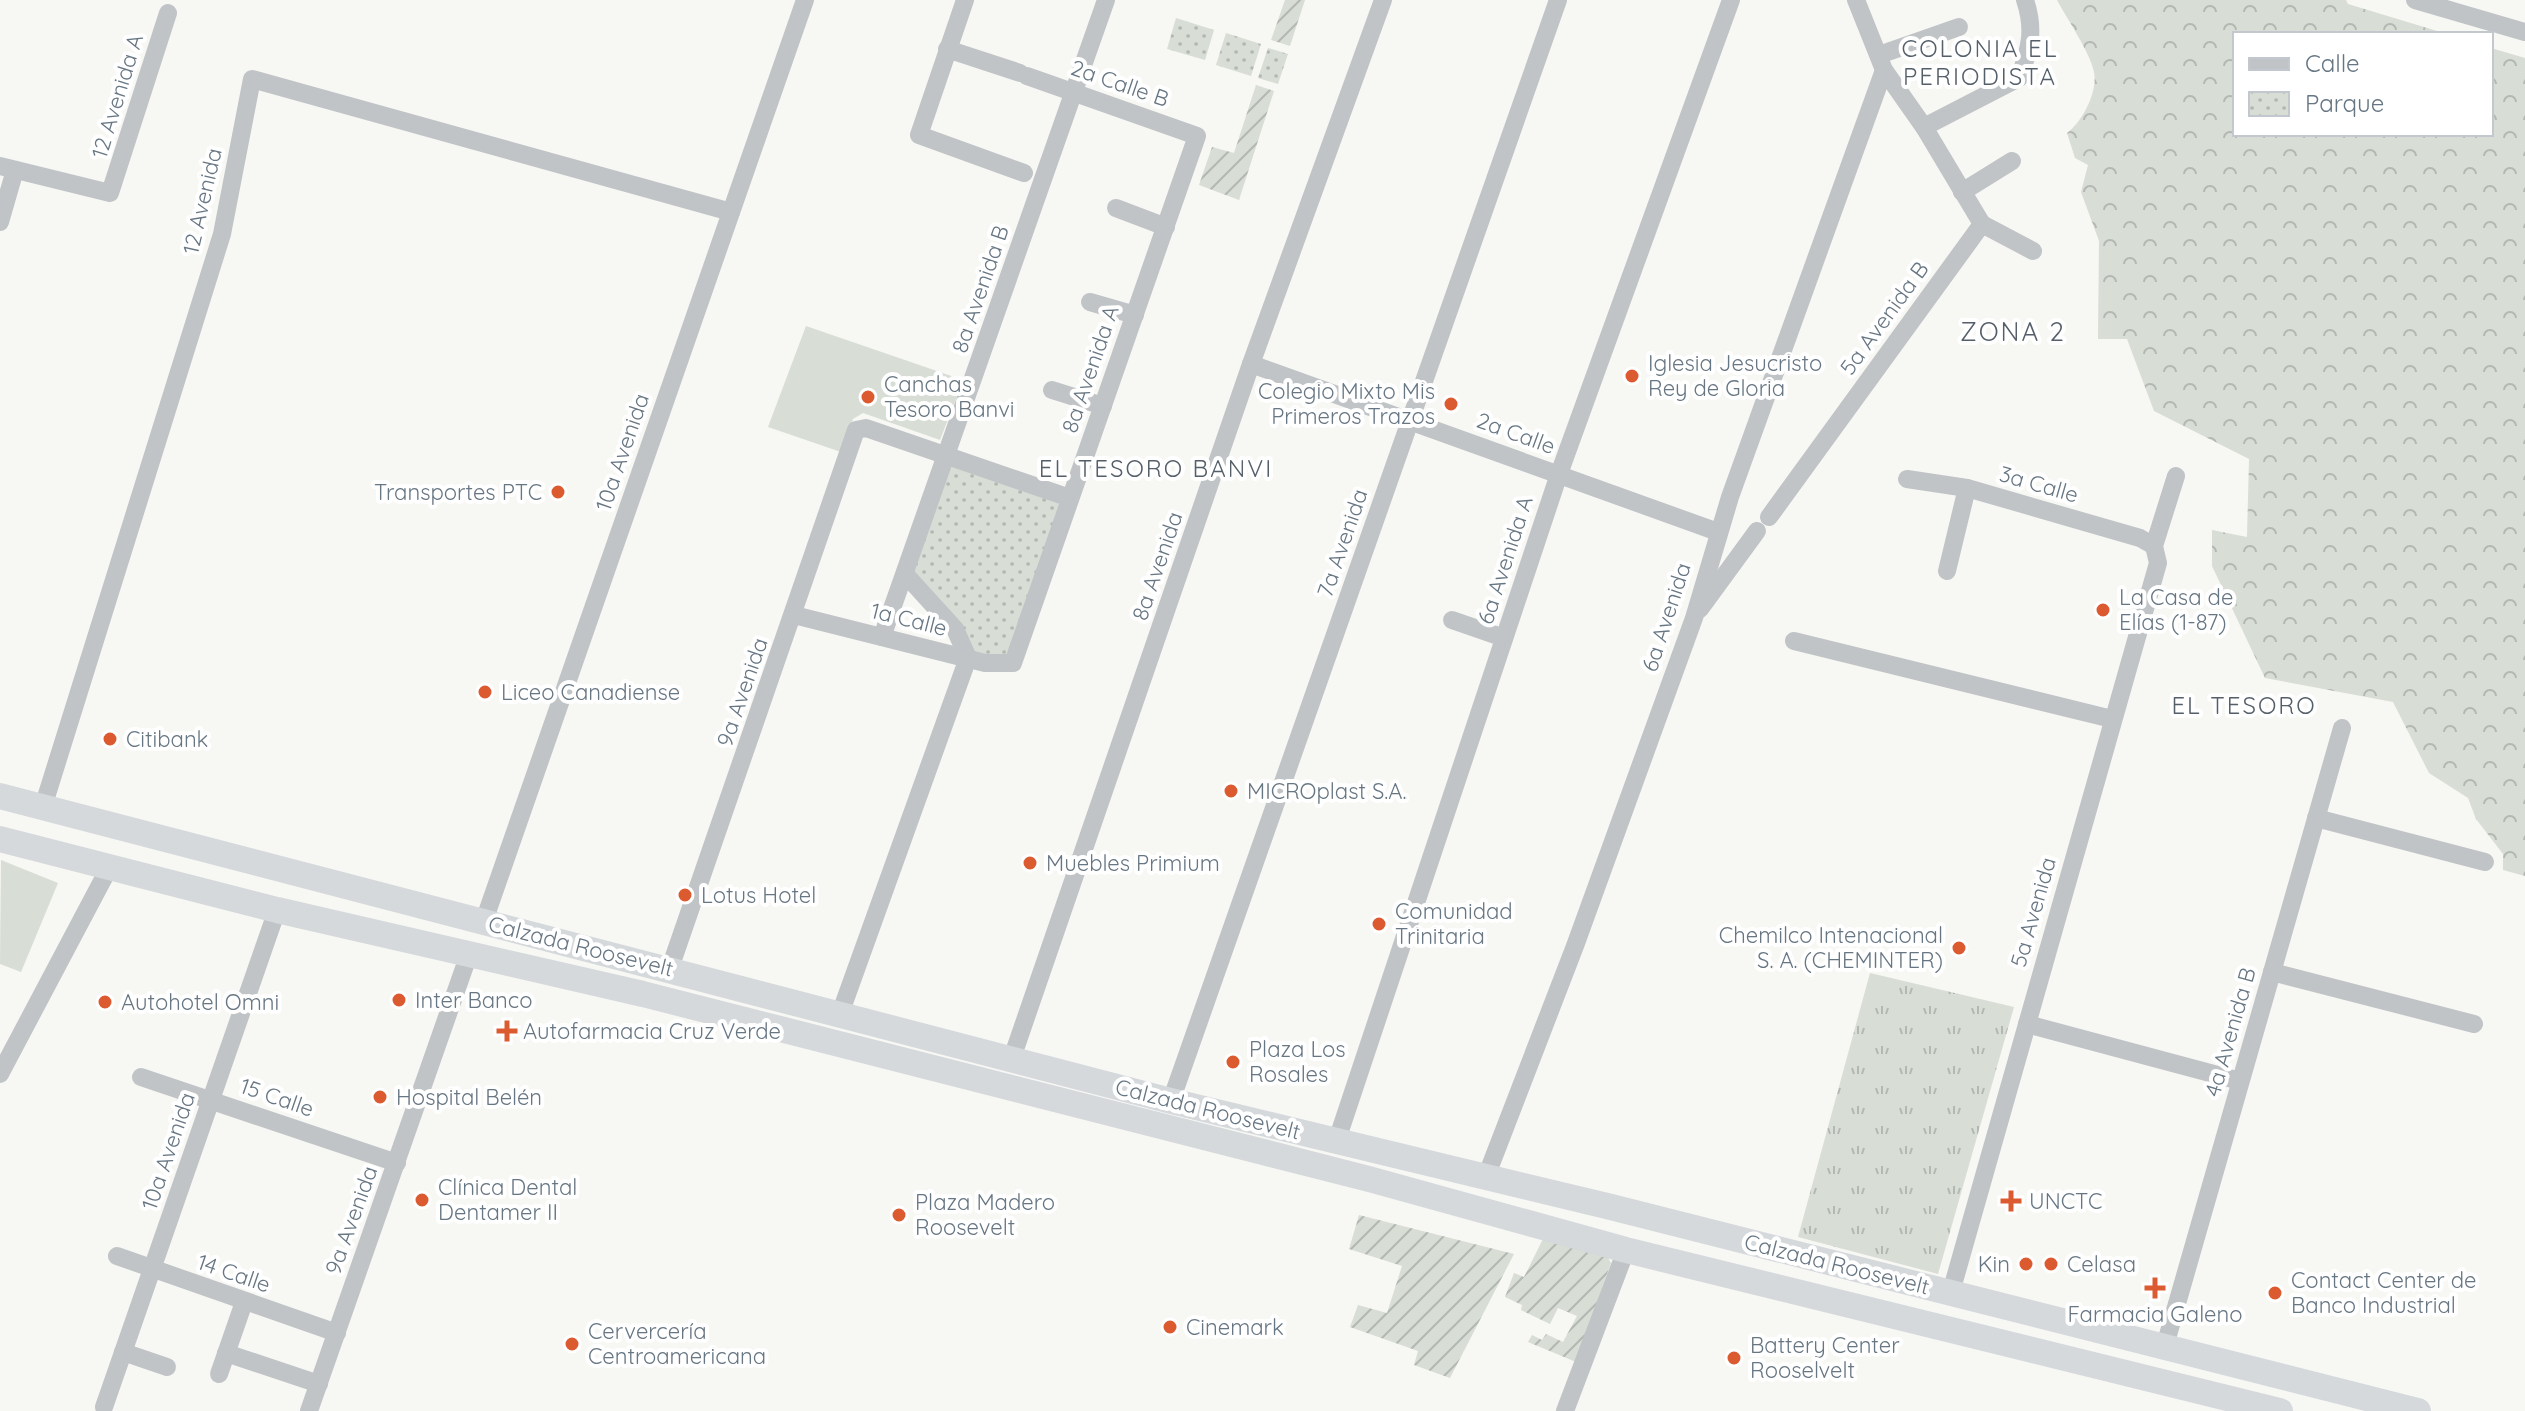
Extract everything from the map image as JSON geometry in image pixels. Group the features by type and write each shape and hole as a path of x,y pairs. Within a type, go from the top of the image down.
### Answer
{"highway":[{"name":"Calzada Roosevelt","path":"0,796 670,968 1171,1101 1951,1292 2164,1349 2418,1411"},
{"name":"Calzada Roosevelt","path":"0,839 277,910 643,994 1369,1179 1626,1250 2280,1411"},
{"path":"643,994 677,992 811,1028 831,1026 840,1014"},
{"path":"835,1044 841,1030 849,1029 941,1052 977,1050"},
{"path":"1369,1179 1404,1176 1467,1191 1476,1189 1486,1177"},
{"path":"1626,1250 1637,1235 1659,1234 2001,1321 2083,1326"}],"street":[{"name":"10a Avenida","path":"484,921 805,0"},
{"path":"965,0 918,131 920,137 1024,173"},
{"name":"8a Avenida B","path":"882,637 1106,0"},
{"name":"8a Avenida","path":"1012,1058 1251,364 1383,0"},
{"name":"7a Avenida","path":"1171,1101 1558,0"},
{"name":"6a Avenida A","path":"1337,1140 1559,474 1731,0"},
{"path":"1856,0 1882,62 1982,224 2033,251"},
{"path":"1924,127 2019,78 2032,38 2033,23 2025,0"},
{"path":"2415,0 2525,32"},
{"name":"12 Avenida A","path":"8,168 110,193 168,13"},
{"path":"1882,62 1959,27"},
{"name":"2a Calle B","path":"947,49 1197,135"},
{"name":"6a Avenida","path":"1486,1177 1575,946 1694,618 1718,532 1882,62"},
{"name":"12 Avenida","path":"43,807 222,234 252,79 731,212"},
{"name":"8a Avenida A","path":"1013,663 1197,135"},
{"path":"1962,192 2012,161"},
{"path":"0,222 8,168"},
{"path":"1116,208 1166,227"},
{"name":"5a Avenida B","path":"1694,618 1982,224"},
{"path":"1090,302 1135,315"},
{"name":"2a Calle","path":"1251,364 1718,532"},
{"path":"1052,390 1103,406"},
{"name":"9a Avenida","path":"670,968 856,430 866,428 946,457"},
{"path":"946,457 1070,498"},
{"name":"5a Avenida","path":"1951,1292 2158,563 2154,546 2176,476"},
{"name":"3a Calle","path":"1907,479 1967,488 2140,538 2154,546"},
{"path":"1947,571 1967,488"},
{"path":"840,1014 968,658 955,629 905,574"},
{"name":"1a Calle","path":"794,615 968,658 1006,666 1013,663"},
{"path":"1452,620 1504,638"},
{"path":"1794,641 2112,719"},
{"name":"4a Avenida B","path":"2164,1349 2342,728"},
{"path":"2316,818 2485,862"},
{"path":"0,1074 109,868"},
{"name":"10a Avenida","path":"104,1407 277,910"},
{"name":"9a Avenida","path":"309,1411 469,954"},
{"path":"2272,972 2474,1024"},
{"path":"2027,1024 2240,1081"},
{"name":"15 Calle","path":"141,1077 397,1163"},
{"path":"1565,1411 1626,1250"},
{"name":"14 Calle","path":"117,1256 337,1333"},
{"path":"219,1374 244,1302"},
{"path":"123,1352 167,1367"},
{"path":"226,1353 319,1384"}],"green space":[{"path":"1285,0 1305,0 1290,46 1271,40"},
{"path":"2057,0 2346,0 2348,4 2440,32 2233,32 2233,136 2493,136 2493,49 2525,58 2525,876 2503,870 2503,854 2476,819 2468,798 2429,773 2393,702 2265,678 2212,566 2212,530 2247,537 2249,459 2154,411 2127,339 2098,339 2099,241 2081,192 2088,165 2075,158 2067,133 2088,106 2094,88 2092,64"},
{"path":"1176,18 1214,30 1205,60 1167,49"},
{"path":"1226,33 1261,44 1251,76 1216,65"},
{"path":"1268,48 1288,54 1278,84 1258,78"},
{"path":"1256,85 1274,91 1239,200 1199,185 1212,147 1234,153"},
{"name":"Canchas Tesoro Banvi","path":"806,326 963,380 940,440 863,413 853,419 841,452 768,427"},
{"path":"949,463 1064,501 1009,661 972,655 911,573"},
{"path":"1,860 58,883 21,972 0,964"},
{"path":"1870,973 2014,1007 1938,1274 1798,1237"},
{"path":"1359,1215 1514,1254 1450,1378 1414,1365 1418,1351 1350,1327 1358,1305 1387,1313 1402,1266 1349,1249"},
{"path":"1543,1239 1607,1256 1611,1263 1576,1362 1528,1342 1532,1335 1542,1340 1546,1334 1563,1342 1577,1316 1558,1308 1550,1324 1521,1310 1522,1305 1505,1297 1514,1273 1524,1277"}],"place":[{"name":"Iglesia Jesucristo Rey de Gloria","path":"1632,376"},
{"name":"Canchas Tesoro Banvi","path":"868,397"},
{"name":"Colegio Mixto Mis Primeros Trazos","path":"1451,404"},
{"name":"Transportes PTC","path":"558,492"},
{"name":"La Casa de Elías (1-87)","path":"2103,610"},
{"name":"Liceo Canadiense","path":"485,692"},
{"name":"Citibank","path":"110,739"},
{"name":"MICROplast S.A.","path":"1231,791"},
{"name":"Muebles Primium","path":"1030,863"},
{"name":"Lotus Hotel","path":"685,895"},
{"name":"Comunidad Trinitaria","path":"1379,924"},
{"name":"Chemilco Intenacional S. A. (CHEMINTER)","path":"1959,948"},
{"name":"Inter Banco","path":"399,1000"},
{"name":"Autohotel Omni","path":"105,1002"},
{"name":"Autofarmacia Cruz Verde","path":"507,1031"},
{"name":"Plaza Los Rosales","path":"1233,1062"},
{"name":"Hospital Belén","path":"380,1097"},
{"name":"Clínica Dental Dentamer II","path":"422,1200"},
{"name":"UNCTC","path":"2011,1201"},
{"name":"Plaza Madero Roosevelt","path":"899,1215"},
{"name":"Kin","path":"2026,1264"},
{"name":"Celasa","path":"2051,1264"},
{"name":"Farmacia Galeno","path":"2155,1288"},
{"name":"Contact Center de Banco Industrial","path":"2275,1293"},
{"name":"Cinemark","path":"1170,1327"},
{"name":"Cervercería Centroamericana","path":"572,1344"},
{"name":"Battery Center Rooselvelt","path":"1734,1358"}],"district":[{"name":"COLONIA EL PERIODISTA","path":"1980,63"},
{"name":"ZONA 2","path":"2013,332"},
{"name":"EL TESORO BANVI","path":"1156,469"},
{"name":"EL TESORO","path":"2244,706"}]}
